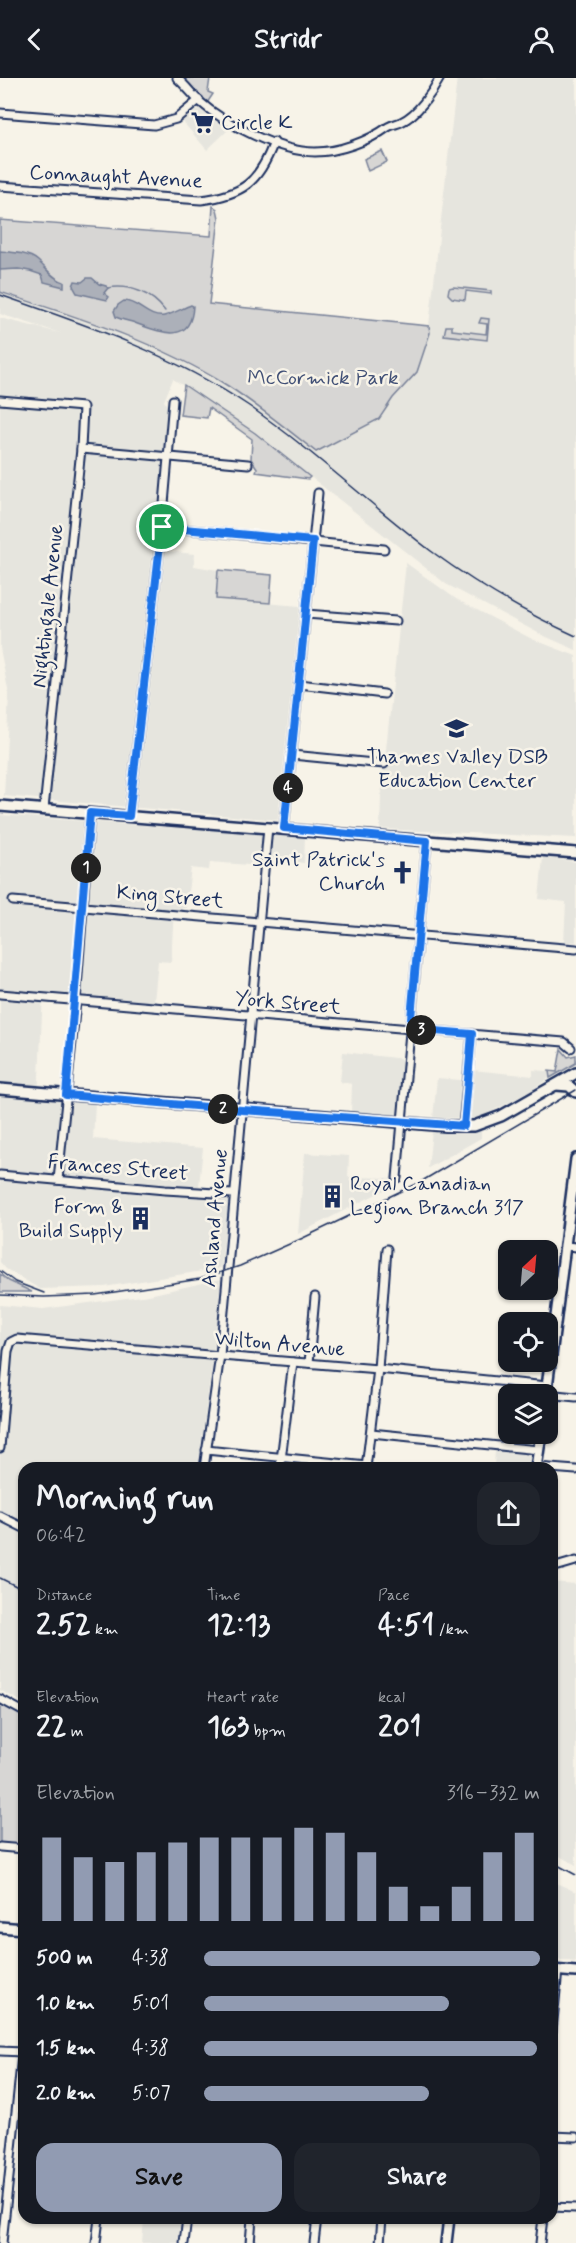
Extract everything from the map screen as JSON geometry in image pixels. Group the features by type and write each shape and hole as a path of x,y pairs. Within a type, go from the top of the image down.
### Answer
{"main road":[{"path":"0,806 576,853"},
{"path":"0,1089 242,1110 474,1126 501,1116 576,1073"},
{"path":"556,1085 569,1086 576,1092"},
{"path":"547,1384 576,1159"},
{"path":"537,1462 540,1444"},
{"path":"0,1927 18,1928"},
{"path":"558,1970 576,1972"},
{"path":"446,2243 448,2224"}],"street":[{"path":"177,78 226,122 297,150 316,152 352,144 402,122 415,111 440,78"},
{"path":"0,113 154,125 176,119 199,100"},
{"name":"Connaught Avenue","path":"0,186 201,200 216,198 225,196 254,180 274,142"},
{"name":"Nightingale Avenue","path":"0,400 83,407 81,448 44,809"},
{"path":"129,816 170,456 173,400"},
{"path":"81,448 248,464"},
{"path":"284,828 318,493"},
{"path":"162,527 384,549"},
{"path":"306,614 396,621"},
{"path":"299,684 384,694"},
{"path":"292,755 384,764"},
{"path":"58,1180 76,1002 90,813"},
{"name":"Ashland Avenue","path":"205,1462 220,1355 268,827"},
{"path":"397,1178 427,841"},
{"name":"King Street","path":"13,900 576,949"},
{"name":"York Street","path":"0,994 564,1042 571,1048"},
{"path":"464,1126 472,1034"},
{"name":"Frances Street","path":"0,1175 233,1194"},
{"path":"565,1246 576,1247"},
{"path":"367,1462 378,1369 387,1249"},
{"path":"309,1363 315,1297"},
{"name":"Wilton Avenue","path":"0,1448 8,1351 11,1342 16,1339 378,1369 498,1385"},
{"path":"281,1462 293,1362"},
{"name":"Wilton Avenue","path":"558,1394 576,1397"},
{"path":"371,1433 539,1450"},
{"path":"206,1450 314,1462"},
{"path":"558,1469 576,1470"},
{"path":"0,1516 18,1525"},
{"path":"558,1566 576,1561"},
{"path":"0,1699 18,1709"},
{"path":"0,1846 18,1848"},
{"path":"0,2050 18,2052"},
{"path":"2,2243 18,2090"},
{"path":"558,2136 576,2137"},
{"path":"558,2207 576,2208"},
{"path":"96,2243 98,2224"},
{"path":"184,2243 186,2224"},
{"path":"250,2243 252,2224"},
{"path":"314,2243 316,2224"},
{"path":"380,2243 382,2224"},
{"path":"540,2243 542,2224"}],"shaded area":[{"path":"457,78 576,78 576,650 540,634 446,584 255,433 173,379 164,401 168,407 154,550 195,554 194,566 218,570 216,599 300,606 278,820 4,796 9,695 0,648 0,318 60,333 0,314 0,292 85,319 170,355 226,385 253,403 379,419 430,333"},
{"path":"199,109 228,130 207,150 182,121"},
{"path":"0,251 20,253 34,258 53,276 64,282 64,287 44,282 42,275 30,271 0,270"},
{"path":"87,278 92,278 108,288 104,293 109,297 107,300 77,293 73,286 75,281 82,282"},
{"path":"124,301 159,316 191,305 193,306 191,319 187,327 180,331 173,333 154,330 116,317 114,311"},
{"name":"Thames Valley DSB Education Center","path":"406,563 456,599 532,639 576,656 576,838 380,829 381,796"},
{"path":"0,815 263,834 262,866 210,862 209,870 191,868 186,908 174,909 171,962 158,961 154,1002 43,993 38,1098 95,1103 93,1139 203,1148 199,1186 231,1189 221,1268 104,1287 40,1289 6,1269 0,1262"},
{"path":"273,834 305,836 304,863 270,859"},
{"path":"543,857 576,862 576,942 564,942 566,902 539,899"},
{"path":"343,1052 404,1059 397,1116 351,1113 352,1084 340,1082"},
{"path":"472,1070 533,1076 533,1070 558,1072 527,1093 477,1119 433,1118 437,1078 472,1081"},
{"path":"481,1130 481,1138 428,1168 432,1131"},
{"path":"305,1153 349,1156 348,1177 391,1178 402,1181 298,1234"},
{"path":"221,1279 215,1345 199,1462 18,1462 18,1700 0,1690 0,1305 43,1309 149,1295"},
{"path":"495,1450 530,1454 529,1462 494,1462"},
{"path":"558,1582 576,1584 576,1865 558,1855"},
{"path":"558,1884 576,1892 576,1962 558,1960"},
{"path":"144,2224 180,2224 178,2243 142,2243"}],"green space":[{"path":"181,78 210,78 208,92 213,94 207,103"},
{"path":"382,151 387,162 368,171 364,159"},
{"name":"McCormick Park","path":"213,206 217,209 219,218 209,304 429,326 430,333 417,372 393,398 379,419 316,452 228,386 174,356 88,321 0,292 0,220 211,236"},
{"path":"449,288 491,291 491,294 466,291 465,300 452,298 448,294"},
{"path":"481,318 489,319 487,340 444,335 446,326 452,326 452,330 486,334 487,324 479,323"},
{"path":"184,385 255,433 310,477 308,479 256,472 257,468 251,459 252,439 209,408 207,418 180,415"},
{"path":"218,570 272,575 270,603 216,599"},
{"path":"561,1049 568,1057 576,1055 576,1063 550,1078 549,1071 557,1072"},
{"path":"0,1274 9,1281 32,1292 0,1292"},
{"path":"0,1701 18,1711 18,1846 0,1844"}],"waterway":[{"path":"108,288 124,287 140,291 154,299 165,311"}],"railway":[{"path":"0,295 128,342 220,388 273,423 448,563 520,608 576,636"},
{"path":"0,1295 44,1297 95,1295 200,1279 240,1266 422,1181 576,1090"},
{"path":"0,1271 15,1282 44,1293"},
{"path":"0,1578 18,1587"},
{"path":"558,1865 576,1875"}],"place":[{"name":"Circle K","path":"203,123"},
{"name":"Thames Valley DSB Education Center","path":"457,729"},
{"name":"Saint Patrick's Church","path":"403,872"},
{"name":"Royal Canadian Legion Branch 317","path":"332,1196"},
{"name":"Form & Build Supply","path":"141,1219"}],"route":[{"path":"162,527 313,541 284,828 427,841 410,1029 472,1034 464,1126 66,1095 76,1002 90,813 129,816 162,527"}]}
